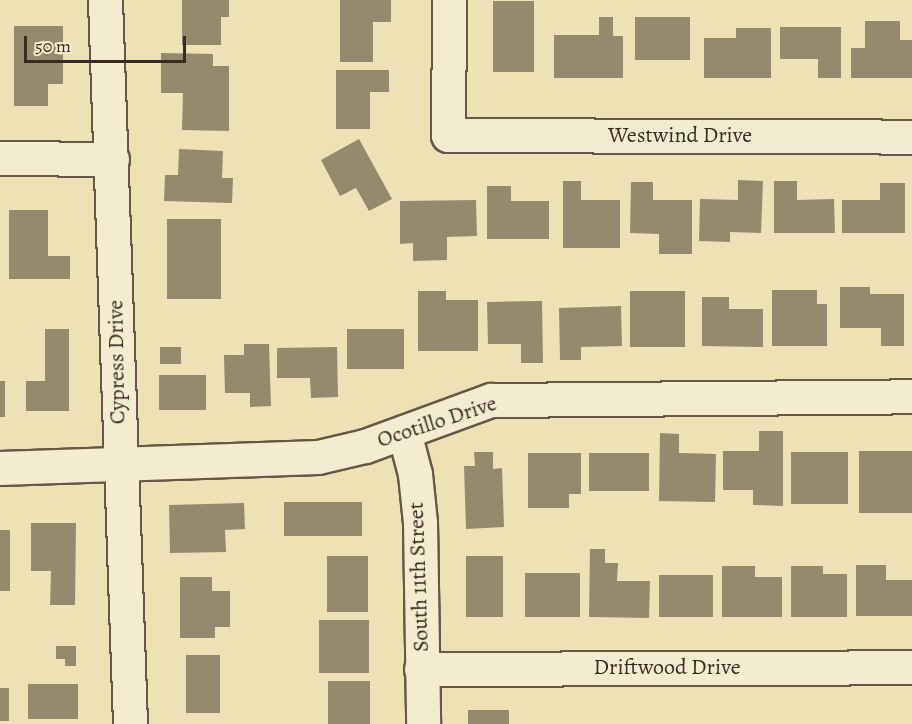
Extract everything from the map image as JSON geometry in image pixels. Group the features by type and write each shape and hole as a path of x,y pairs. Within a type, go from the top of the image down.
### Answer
{"street":[{"name":"Cypress Drive","path":"105,0 112,159 119,466 130,724"},
{"name":"Westwind Drive","path":"449,0 448,135 912,137"},
{"path":"0,158 112,159"},
{"name":"Ocotillo Drive","path":"0,468 119,466 318,457 404,432 453,412 501,399 912,396"},
{"name":"South 11th Street","path":"404,432 415,474 420,522 423,724"},
{"name":"Driftwood Drive","path":"421,669 912,667"}],"building":[{"path":"182,0 229,0 229,17 221,17 221,45 182,45"},
{"path":"340,0 391,0 391,22 373,22 373,62 340,62"},
{"path":"493,1 534,1 534,72 493,72"},
{"path":"599,17 613,17 613,36 623,36 623,78 554,78 554,35 599,35"},
{"path":"635,17 690,17 690,60 635,60"},
{"path":"865,21 900,21 900,40 912,40 912,78 851,78 851,48 865,48"},
{"path":"14,26 63,26 63,84 48,84 48,106 14,106"},
{"path":"780,27 841,27 841,78 818,78 818,59 780,59"},
{"path":"736,28 771,28 771,78 704,78 704,38 736,38"},
{"path":"161,53 213,54 213,66 229,66 229,131 182,130 183,93 161,93"},
{"path":"336,70 389,70 389,92 370,92 370,129 336,129"},
{"path":"359,139 392,199 369,211 356,188 340,196 321,160"},
{"path":"179,149 223,151 222,178 233,178 232,203 164,201 165,175 178,175"},
{"path":"738,180 763,181 761,233 730,232 730,242 699,241 700,199 738,200"},
{"path":"563,181 581,181 581,200 620,200 620,248 563,248"},
{"path":"774,181 797,181 797,200 834,199 835,233 774,233"},
{"path":"631,182 653,182 653,200 692,200 692,254 659,254 659,234 630,233"},
{"path":"880,183 905,183 905,233 842,233 842,200 880,200"},
{"path":"487,186 511,186 511,201 549,201 549,239 487,239"},
{"path":"476,200 477,236 447,237 447,260 413,261 413,243 400,244 400,201"},
{"path":"9,210 48,210 48,256 70,256 70,279 9,279"},
{"path":"167,219 221,219 221,299 167,299"},
{"path":"840,287 870,287 870,294 904,294 904,346 881,346 881,328 840,328"},
{"path":"772,290 817,290 817,304 827,304 827,346 772,346"},
{"path":"418,291 446,291 446,300 478,300 478,351 418,351"},
{"path":"630,291 685,291 685,347 630,347"},
{"path":"702,297 729,297 729,309 763,309 763,347 702,346"},
{"path":"542,301 543,363 521,363 521,344 488,344 487,302"},
{"path":"621,306 622,346 581,347 581,360 560,360 559,308"},
{"path":"45,329 69,329 69,411 26,411 26,381 45,381"},
{"path":"347,329 404,329 404,369 347,369"},
{"path":"244,344 269,344 271,406 250,407 250,393 225,393 224,355 244,355"},
{"path":"160,347 181,347 181,364 160,364"},
{"path":"337,347 338,397 311,398 310,378 277,378 277,348"},
{"path":"159,375 206,375 206,410 159,410"},
{"path":"0,381 5,381 5,417 0,417"},
{"path":"759,431 783,431 783,506 753,505 753,490 723,490 723,451 759,451"},
{"path":"660,433 679,434 679,453 716,454 715,502 659,501"},
{"path":"859,451 912,451 912,513 859,513"},
{"path":"474,452 493,452 493,469 502,468 504,527 466,529 464,466 475,466"},
{"path":"791,452 848,452 848,504 791,504"},
{"path":"528,453 581,453 581,494 569,494 569,508 528,508"},
{"path":"589,453 649,453 649,491 589,491"},
{"path":"284,502 362,502 362,536 284,536"},
{"path":"244,503 245,529 225,530 226,552 170,553 169,505"},
{"path":"31,523 76,523 75,605 50,605 51,571 31,571"},
{"path":"0,530 10,530 10,591 0,591"},
{"path":"590,549 605,549 605,563 618,563 617,581 650,581 649,618 589,617"},
{"path":"327,556 368,556 368,612 327,612"},
{"path":"466,556 503,556 503,617 466,617"},
{"path":"856,565 886,565 886,580 912,580 912,616 856,616"},
{"path":"722,566 755,566 755,577 782,577 782,617 722,617"},
{"path":"791,566 823,566 823,574 847,574 847,617 791,617"},
{"path":"525,573 580,573 580,617 525,617"},
{"path":"659,575 713,575 713,617 659,617"},
{"path":"180,577 212,577 212,591 230,591 230,627 215,627 215,638 180,638"},
{"path":"319,620 369,620 369,673 319,673"},
{"path":"56,646 76,646 76,666 65,666 65,659 56,659"},
{"path":"186,655 220,655 220,713 186,713"},
{"path":"328,681 370,681 370,724 328,724"},
{"path":"28,684 78,684 78,719 28,719"},
{"path":"0,688 9,688 9,721 0,721"},
{"path":"468,710 509,710 509,724 468,724"}]}
